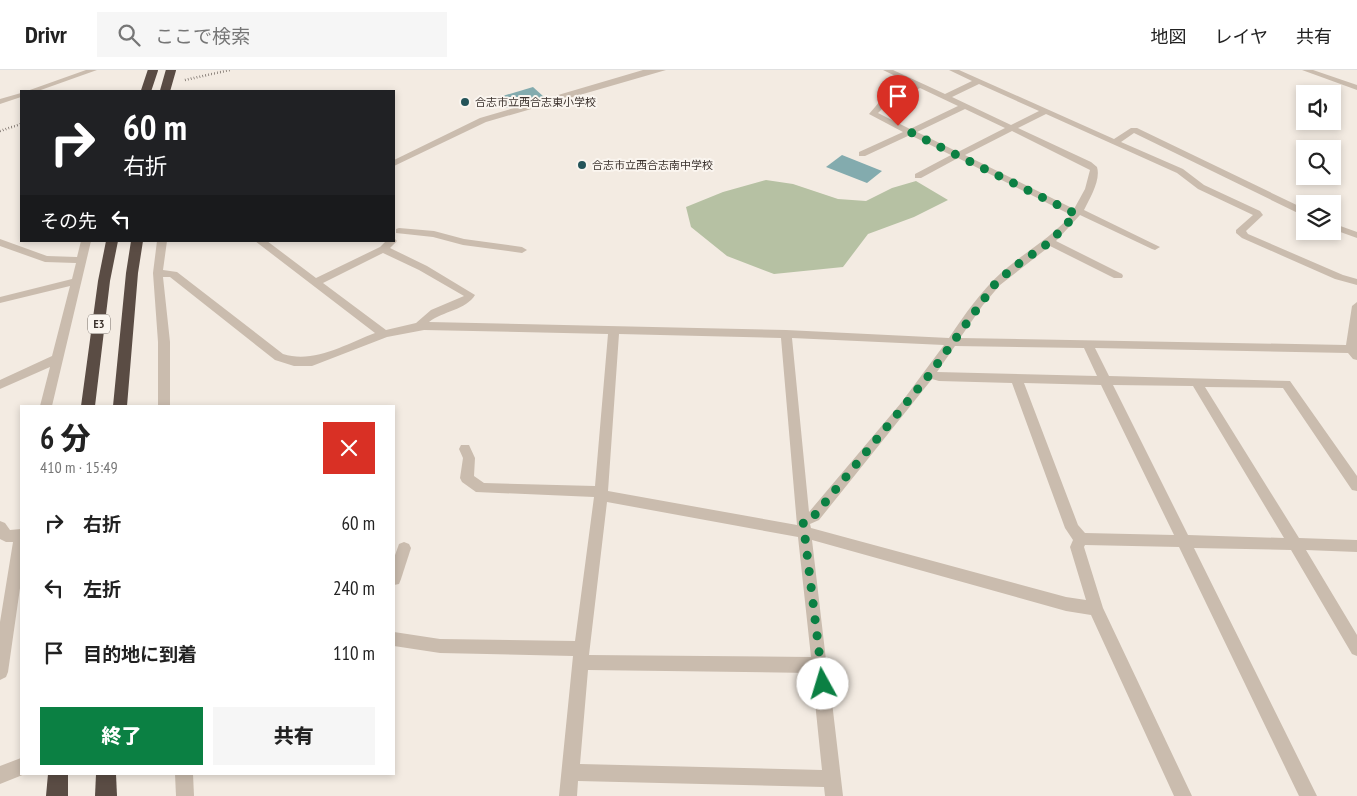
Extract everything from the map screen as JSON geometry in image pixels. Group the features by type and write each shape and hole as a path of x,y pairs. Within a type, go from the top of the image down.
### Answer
{"highway":[{"path":"146,90 153,70"},
{"path":"165,90 171,70"},
{"name":"E3","path":"88,405 104,280 112,242"},
{"name":"E3","path":"120,405 132,273 137,242"},
{"path":"57,796 58,775"},
{"path":"106,775 106,796"}],"street":[{"path":"49,88 93,70"},
{"path":"395,162 483,120 645,71 662,70"},
{"path":"804,526 930,374 995,284 1014,267 1050,242 1077,213 1093,182 1094,169 887,70"},
{"path":"954,70 1180,171 1201,187 1257,213 1258,215 1240,233 1357,282"},
{"path":"1306,70 1357,88"},
{"path":"944,98 979,81"},
{"path":"919,86 884,102 873,114 1077,213 1155,247"},
{"path":"0,102 20,95"},
{"path":"862,154 963,107"},
{"path":"918,176 1046,111"},
{"path":"1116,141 1134,130 1296,209"},
{"path":"1341,229 1357,234"},
{"path":"395,235 434,234 463,242 522,250"},
{"path":"0,242 28,251 45,260 82,260"},
{"path":"46,405 86,242"},
{"path":"162,242 158,273 164,342 164,405"},
{"path":"261,242 384,334"},
{"path":"315,283 383,249 388,242"},
{"path":"1050,242 1118,276"},
{"path":"383,249 423,268 470,295 467,300 433,314 424,320 420,326"},
{"path":"158,273 173,274 279,357 294,362 312,362 384,334 420,326 786,334 953,342 1087,343 1354,353 1357,306"},
{"path":"0,300 77,281"},
{"path":"568,796 601,494 614,330"},
{"path":"570,772 833,787 821,665 804,526 786,334"},
{"path":"1087,343 1308,796"},
{"path":"0,385 57,359"},
{"path":"930,374 939,377 1017,380 1286,384 1357,486"},
{"path":"1017,380 1072,528 1081,539 1357,546"},
{"path":"1197,383 1357,649"},
{"path":"464,449 469,458 467,478 481,488 601,494 804,526 879,551 1066,604 1096,609"},
{"path":"0,527 6,536 20,536"},
{"path":"1081,539 1078,547 1096,609 1183,796"},
{"path":"0,672 20,542"},
{"path":"395,575 404,548"},
{"path":"395,639 440,646 582,655 821,665"},
{"path":"2,774 20,767"},
{"path":"184,775 185,796"}],"green space":[{"path":"766,180 793,184 838,199 866,201 892,188 916,181 948,200 914,217 868,234 843,267 774,274 727,256 691,227 686,207 723,192"}],"water":[{"path":"533,87 544,97 507,108 496,98"},
{"path":"842,155 882,171 867,183 826,167"}],"railway":[{"path":"185,80 230,70"},
{"path":"0,131 20,124"}],"place":[{"name":"合志市立西合志東小学校","path":"465,102"},
{"name":"合志市立西合志南中学校","path":"582,165"}],"route":[{"path":"823,684 803,521 814,516 930,374 995,284 1014,267 1050,242 1076,214 898,126"}]}
